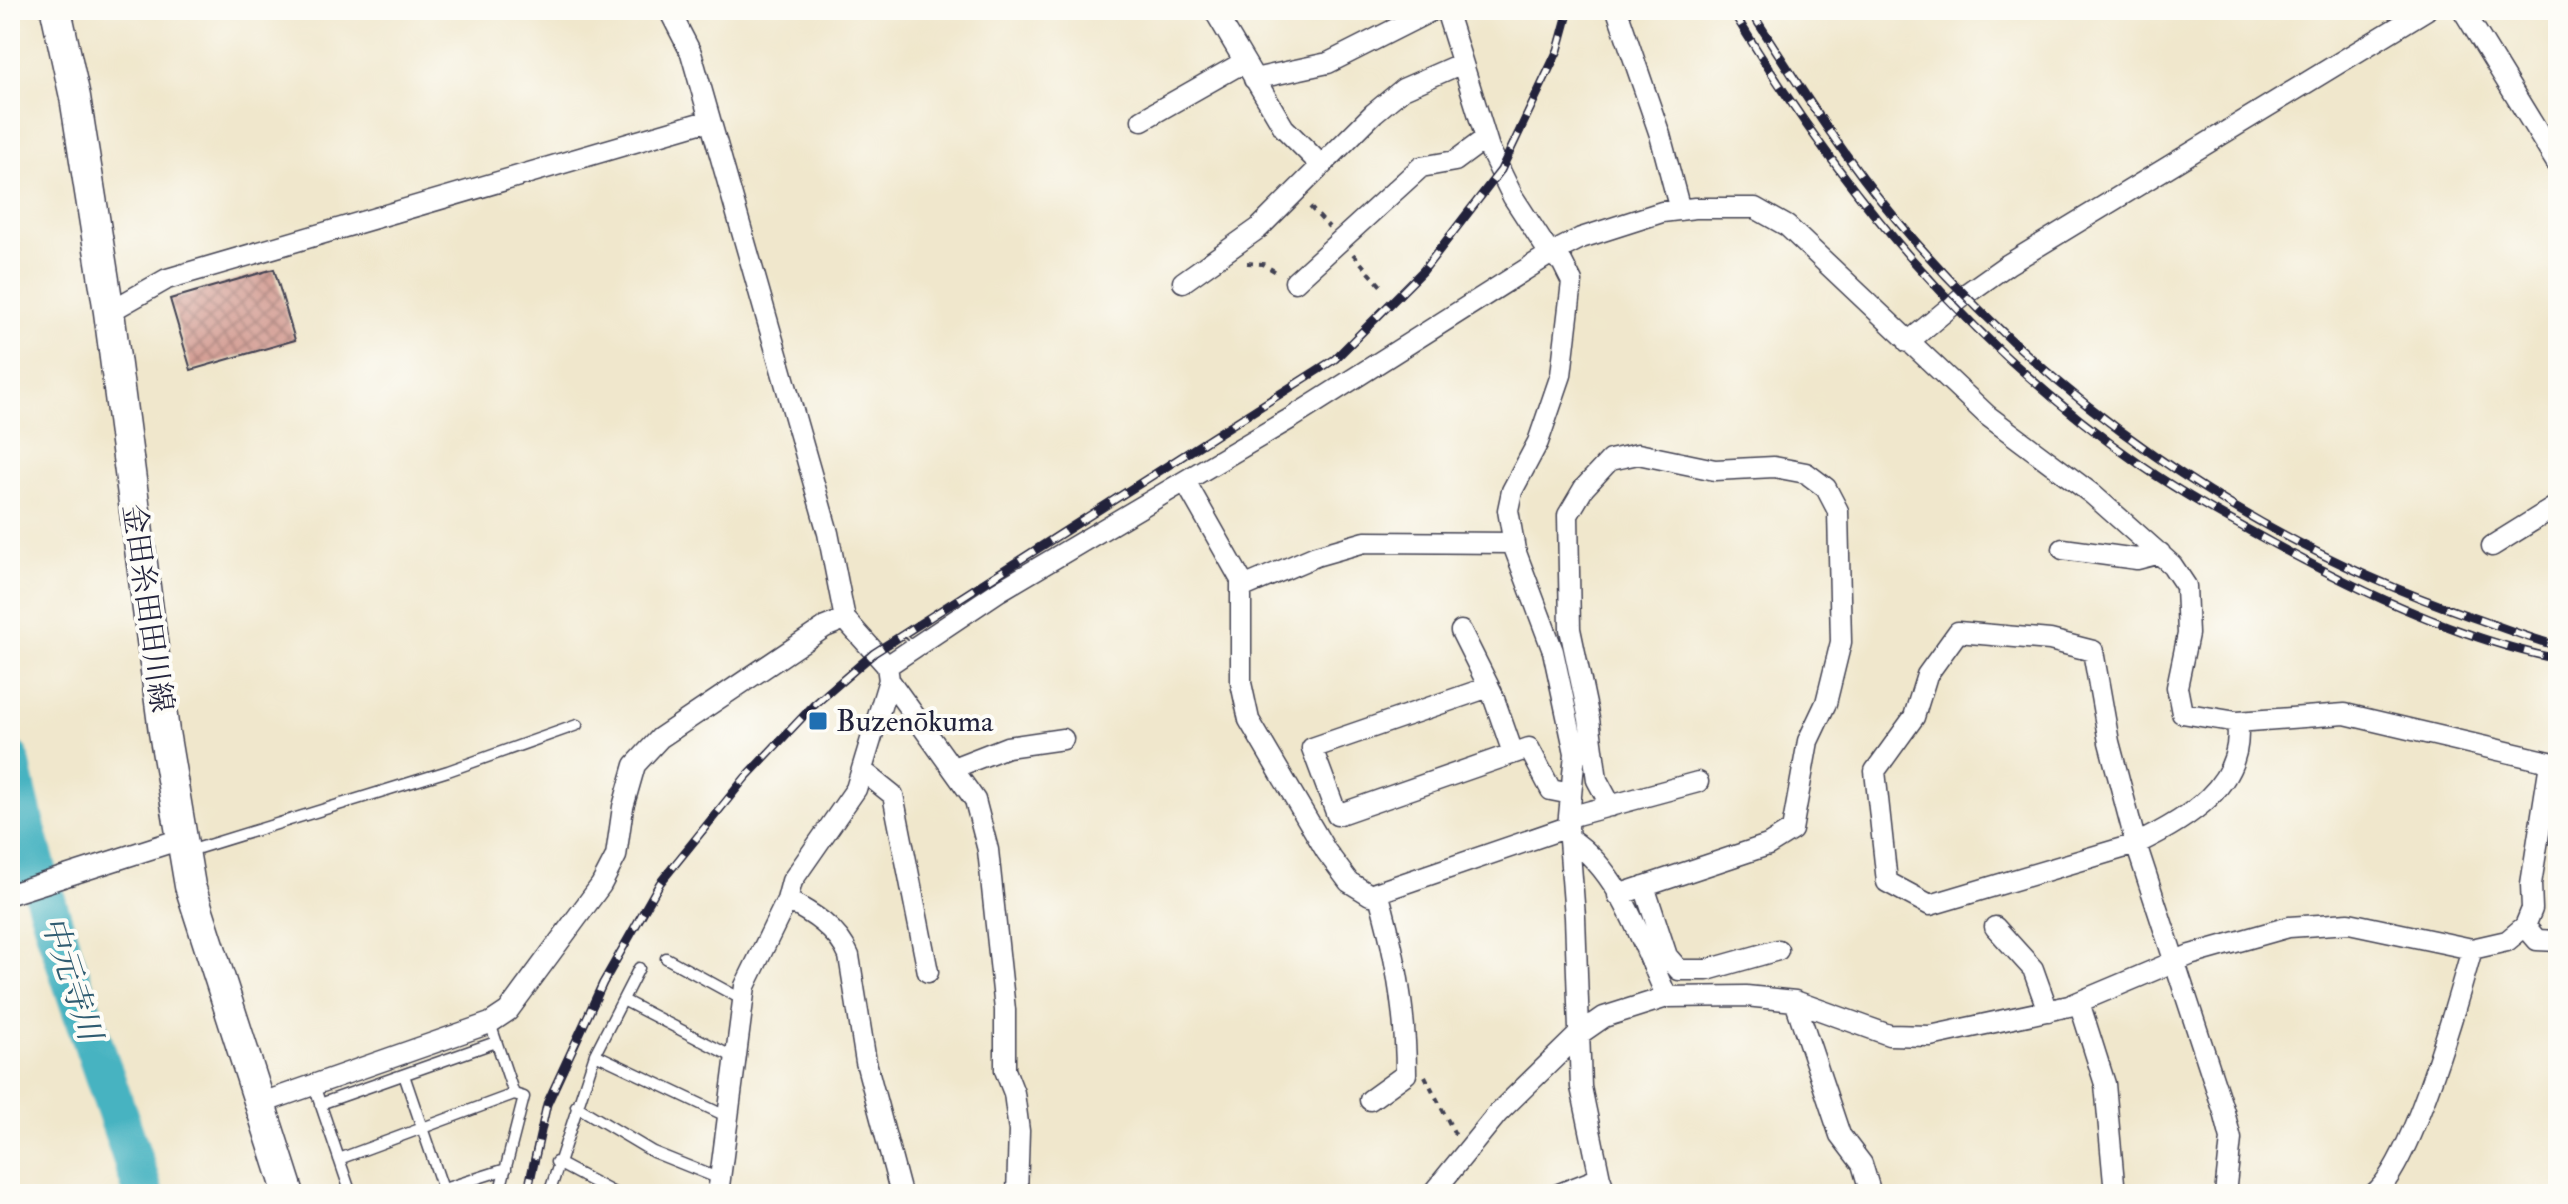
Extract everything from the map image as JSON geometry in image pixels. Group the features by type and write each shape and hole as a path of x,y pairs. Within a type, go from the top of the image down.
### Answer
{"main road":[{"name":"金田糸田田川線","path":"56,10 75,97 109,312 177,845 289,1194"}],"street":[{"path":"669,10 691,53 828,533 845,619 888,673 975,800 988,850 1005,1010 1005,1070 1014,1093 1019,1131 1017,1194"},
{"path":"1214,10 1284,128 1321,165"},
{"path":"1142,120 1249,71 1328,63 1433,10"},
{"path":"1446,10 1460,64 1486,138 1513,197 1550,254 1562,262 1572,282 1561,375 1538,442 1512,491 1508,510 1514,543 1553,651 1575,753 1569,828 1581,1087 1603,1186 1559,1194"},
{"path":"1617,10 1660,135 1680,210"},
{"path":"1908,342 1959,299 2007,265 2426,10"},
{"path":"2463,10 2558,165"},
{"path":"1183,282 1259,228 1403,89 1460,64"},
{"path":"109,312 167,279 710,120"},
{"path":"1295,282 1421,167 1455,161 1486,138"},
{"path":"719,1186 745,986 787,900 792,881 856,789 888,673 999,591 1185,481 1550,254 1581,238 1662,212 1755,208 1787,226 1988,416 2092,494 2160,553 2186,586 2188,634 2177,687 2182,713 2237,722 2345,714 2554,763 2531,884 2532,909 2525,926 2507,941 2472,949 2349,923 2289,927 2173,963 2079,1002 1930,1036 1889,1035 1795,1001 1746,996 1667,997 1604,1017 1578,1035 1498,1113 1432,1194"},
{"path":"1611,806 1597,780 1589,719 1570,629 1568,515 1584,488 1610,460 1638,454 1715,470 1774,467 1806,473 1826,488 1838,511 1841,642 1826,703 1808,741 1792,830 1768,845 1618,895"},
{"path":"1185,481 1204,520 1230,555 1241,588 1241,683 1249,720 1326,851 1349,882 1370,895 1569,828 1611,806 1698,782"},
{"path":"2492,546 2558,505"},
{"path":"1241,588 1316,556 1365,542 1514,543"},
{"path":"2063,549 2137,559 2160,553"},
{"path":"259,1104 317,1094 493,1033 601,885 616,856 623,807 635,765 660,738 825,627 845,619"},
{"path":"1461,631 1489,687 1513,753"},
{"path":"2225,1194 2231,1139 2136,844 2109,742 2093,651 2050,640 1958,632 1927,675 1914,717 1875,771 1887,882 1930,905 2136,844 2181,823 2230,774 2239,741 2237,722"},
{"path":"1489,687 1312,748 1337,815 1529,748 1551,790 1571,794"},
{"path":"953,768 1007,747 1063,739"},
{"path":"863,771 893,795 928,972"},
{"path":"1569,828 1591,853 1618,895 1667,997"},
{"path":"10,894 177,845"},
{"path":"1644,886 1667,956 1679,970 1707,970 1778,950"},
{"path":"1370,1100 1406,1074 1404,1023 1391,942 1378,892"},
{"path":"787,900 806,910 843,941 860,1017 866,1062 901,1194"},
{"path":"2525,926 2537,940 2558,941"},
{"path":"1995,927 2033,969 2048,1011"},
{"path":"2374,1194 2397,1167 2451,1021 2472,949"},
{"path":"1795,1001 1840,1135 1862,1164 1871,1194"},
{"path":"2079,1002 2105,1084 2115,1194"}],"lane":[{"path":"177,845 448,771 577,725"},
{"path":"666,958 743,1000"},
{"path":"549,1194 556,1162 595,1054 639,968"},
{"path":"623,1000 735,1058"},
{"path":"351,1194 317,1094 404,1075 493,1033 514,1094"},
{"path":"595,1054 728,1117"},
{"path":"404,1075 443,1189"},
{"path":"339,1159 514,1094 524,1097 499,1194"},
{"path":"576,1106 653,1152 719,1186"},
{"path":"556,1162 616,1194"},
{"path":"428,1194 506,1169"}],"path":[{"path":"1294,191 1381,286"},
{"path":"1231,248 1247,263 1263,264 1295,282"},
{"path":"1406,1060 1420,1066 1465,1153"}],"building":[{"path":"274,269 295,340 191,370 170,299"}],"waterway":[{"name":"中元寺川","path":"10,760 53,924 144,1194"}],"railway":[{"path":"527,1194 547,1104 603,983 660,883 745,778 813,706 874,653 1335,359 1423,271 1501,170 1558,50 1569,10"},
{"path":"1732,10 1818,140 1913,260 2020,369 2079,419 2179,490 2325,571 2456,630 2558,659"},
{"path":"1750,10 1838,143 1896,219 1954,284 2017,346 2084,403 2154,455 2228,503 2305,546 2384,583 2558,646"}],"place":[{"name":"Buzenōkuma","path":"818,721"}]}
